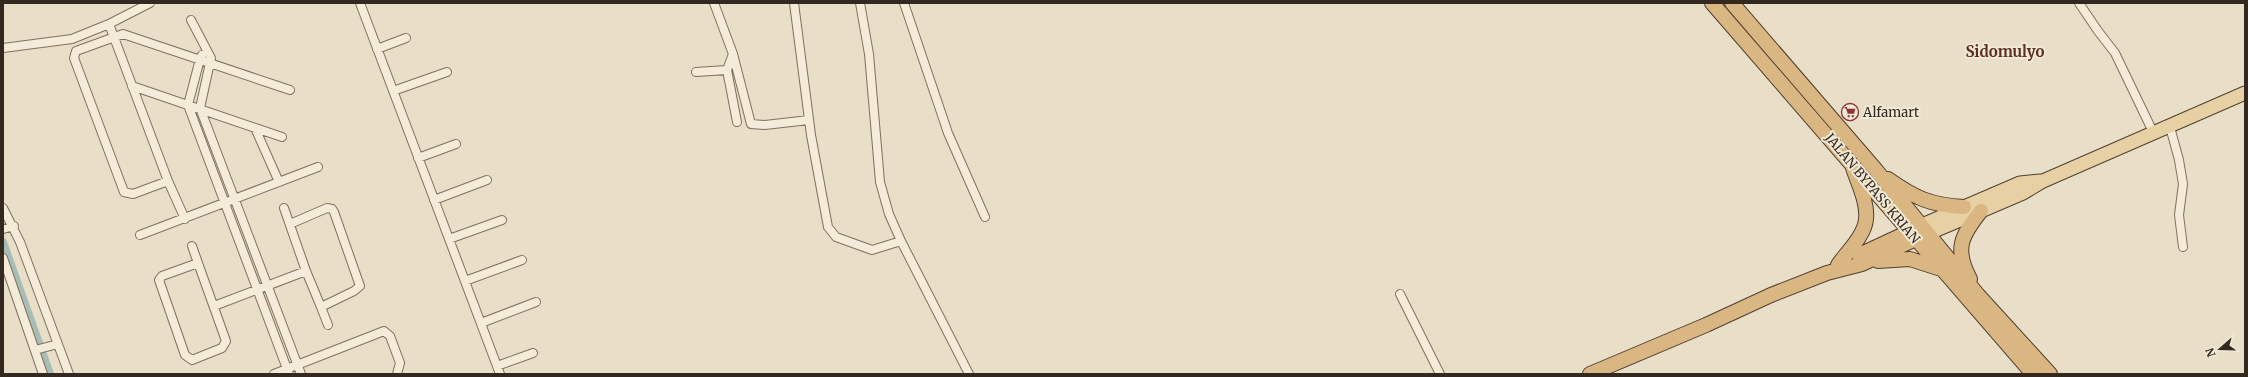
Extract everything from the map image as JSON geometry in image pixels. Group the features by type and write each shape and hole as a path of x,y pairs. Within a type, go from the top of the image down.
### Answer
{"highway":[{"name":"JALAN BYPASS KRIAN","path":"1712,3 1851,160 2050,374"},
{"name":"JALAN BYPASS KRIAN","path":"1732,3 1876,170 1942,269 2033,374"},
{"path":"1833,269 1858,238 1866,220 1866,212 1851,160"},
{"path":"1876,170 1905,190 1934,204 1964,207"},
{"path":"1978,295 1964,267 1961,255 1961,244 1966,230 1981,212"},
{"path":"1862,264 1918,233"},
{"path":"1590,374 1918,233"},
{"path":"1833,269 1901,258 1942,269"}],"main road":[{"path":"1918,233 1981,212 2024,193 2043,181 2154,134 2245,93"},
{"path":"1918,233 1964,207 2020,183 2043,181"}],"street":[{"path":"3,48 72,39 109,24 150,3"},
{"path":"360,3 498,370 533,353"},
{"path":"714,3 732,54 750,123 752,125 809,120"},
{"path":"794,3 813,153 828,227 831,233 836,237 872,250 900,241"},
{"path":"860,3 869,54 880,182 889,214 900,241 924,284 969,374"},
{"path":"904,3 948,133 985,217"},
{"path":"2079,3 2115,53 2154,134"},
{"path":"191,20 206,52 210,56 200,108 301,374"},
{"path":"109,24 168,181 185,219"},
{"path":"168,181 134,194 127,194 123,189 73,55 76,51 123,34 290,90"},
{"path":"378,48 406,38"},
{"path":"206,52 200,59 188,105 288,371"},
{"path":"732,54 727,70 737,122"},
{"path":"696,72 727,70"},
{"path":"393,91 446,72"},
{"path":"132,86 282,137"},
{"path":"2170,127 2179,160 2183,184 2180,215 2183,247"},
{"path":"255,128 279,182"},
{"path":"418,158 456,144"},
{"path":"140,236 318,167"},
{"path":"434,200 487,180"},
{"path":"3,208 8,227 55,344 69,374"},
{"path":"284,208 306,271 328,324"},
{"path":"290,224 327,208 332,209 334,212 360,286 354,291 321,307"},
{"path":"449,239 502,220"},
{"path":"192,246 225,336 224,345 195,359 188,358 159,280 162,276 198,263"},
{"path":"3,258 37,350 43,374"},
{"path":"465,281 522,260"},
{"path":"214,306 306,271"},
{"path":"1400,294 1440,374"},
{"path":"481,323 536,302"},
{"path":"274,374 288,371 297,365 384,330 390,336 400,363 395,374"},
{"path":"37,350 55,344"}],"waterway":[{"path":"3,242 50,374"}],"place":[{"name":"Alfamart","path":"1850,112"}],"district":[{"name":"Sidomulyo","path":"2005,52"}]}
